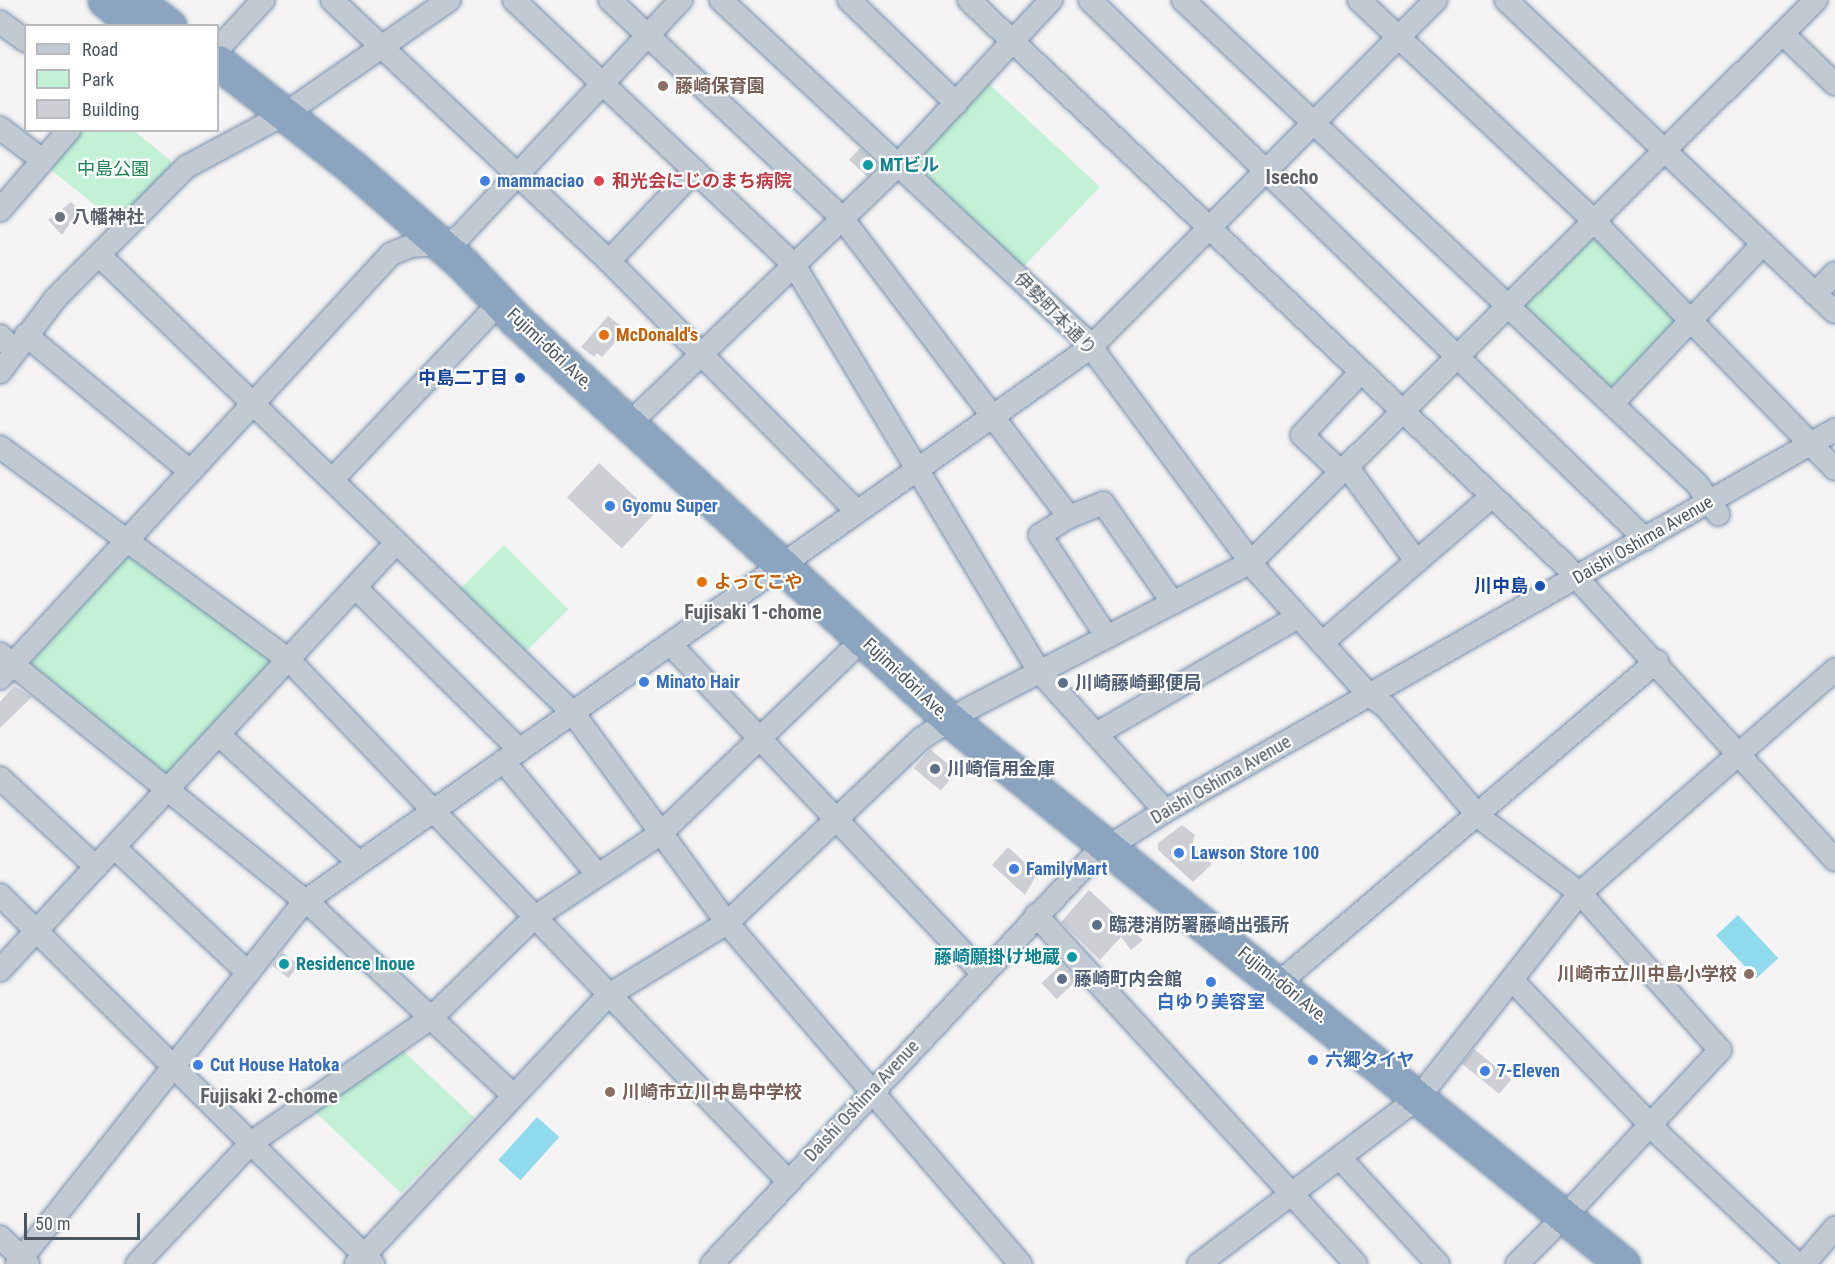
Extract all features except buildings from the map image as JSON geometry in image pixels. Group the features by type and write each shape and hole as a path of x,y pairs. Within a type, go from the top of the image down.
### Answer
{"highway":[{"path":"105,0 135,24"},
{"path":"135,0 166,24"},
{"name":"Fujimi-dōri Ave.","path":"219,63 277,118 630,423 775,570 849,653 943,724 1413,1102 1558,1223 1623,1264"},
{"name":"Fujimi-dōri Ave.","path":"219,86 277,118"},
{"name":"Fujimi-dōri Ave.","path":"426,246 487,316 775,570 943,724"},
{"name":"Fujimi-dōri Ave.","path":"1100,852 1280,982 1413,1102"},
{"name":"Fujimi-dōri Ave.","path":"1558,1223 1591,1264"}],"street":[{"path":"219,48 263,0"},
{"path":"332,0 609,261 702,352 856,511"},
{"path":"0,372 14,341 186,167 277,118 449,0"},
{"path":"514,0 794,265 1040,672 1165,811"},
{"path":"610,0 842,218 1068,518"},
{"path":"513,1095 432,1017 304,902 167,790 4,666 127,541 391,254 461,235 681,0"},
{"name":"伊勢町本通り","path":"722,0 1091,347 1250,563 1369,695 1384,706 1479,817 1580,893 1720,1050 1651,1125"},
{"path":"849,0 956,103"},
{"path":"969,0 1404,411 1581,583 1656,661 1739,756 1835,860"},
{"path":"630,423 898,164 1052,0"},
{"path":"1090,0 1460,356 1645,539"},
{"path":"1183,0 1612,404 1709,501"},
{"path":"1359,0 1593,222 1690,323 1813,443 1835,469"},
{"path":"0,1238 22,1262 304,902 1091,347 1436,0"},
{"path":"1506,0 1835,312"},
{"path":"0,895 251,1143 364,1261 513,1095 609,995 727,923 834,819 943,724 1250,563 1816,0"},
{"path":"0,22 24,40"},
{"path":"1783,34 1835,84"},
{"path":"0,128 42,160"},
{"path":"0,210 67,132"},
{"path":"609,261 695,170"},
{"path":"1612,404 1763,244"},
{"path":"99,255 573,712 727,923 1020,1264"},
{"path":"1815,294 1835,273"},
{"path":"333,479 487,316"},
{"path":"14,341 191,472"},
{"path":"1361,372 1302,435 1345,470 1416,561"},
{"name":"Daishi Oshima Avenue","path":"712,1264 871,1090 1036,915 1100,852 1165,811 1369,695 1581,583 1645,539 1835,430"},
{"path":"0,447 289,660 788,1181"},
{"path":"1322,643 1491,497"},
{"path":"1107,637 1040,536 1068,518 1103,503 1173,603"},
{"path":"0,970 396,543"},
{"path":"355,587 512,756 598,875"},
{"path":"1096,734 1299,617"},
{"path":"670,644 982,973"},
{"path":"137,1264 251,1143 432,1017 535,917 660,834 849,653"},
{"path":"1280,982 1479,817 1656,661"},
{"path":"1199,1264 1295,1195 1413,1102 1580,893 1835,670"},
{"path":"219,735 359,863"},
{"path":"0,778 96,867"},
{"path":"114,847 248,974"},
{"path":"1036,915 1356,1264"},
{"path":"1512,980 1651,1125 1797,1264"},
{"path":"1517,1264 1651,1125"},
{"path":"1341,1159 1438,1264"},
{"path":"1804,1264 1835,1227"}],"green space":[{"path":"987,82 1100,187 1023,267 914,166 914,159"},
{"name":"中島公園","path":"73,132 135,132 170,160 172,167 116,222 45,165"},
{"path":"1589,239 1597,239 1678,320 1615,392 1524,311 1524,304"},
{"path":"504,545 568,609 523,655 459,590"},
{"path":"133,557 270,657 271,666 171,775 163,777 32,670 30,663 124,559"},
{"path":"400,1048 474,1117 401,1193 314,1111"}],"water":[{"path":"1738,915 1778,958 1756,979 1716,935"},
{"path":"537,1117 559,1137 520,1180 498,1160"}],"place":[{"name":"藤崎保育園","path":"663,86"},
{"name":"MTビル","path":"868,165"},
{"name":"mammaciao","path":"485,181"},
{"name":"和光会にじのまち病院","path":"599,181"},
{"name":"八幡神社","path":"60,217"},
{"name":"McDonald's","path":"604,335"},
{"name":"中島二丁目","path":"520,378"},
{"name":"Gyomu Super","path":"610,506"},
{"name":"よってこや","path":"702,582"},
{"name":"川中島","path":"1540,586"},
{"name":"Minato Hair","path":"644,682"},
{"name":"川崎藤崎郵便局","path":"1063,683"},
{"name":"川崎信用金庫","path":"935,769"},
{"name":"Lawson Store 100","path":"1179,853"},
{"name":"FamilyMart","path":"1014,869"},
{"name":"臨港消防署藤崎出張所","path":"1097,925"},
{"name":"藤崎願掛け地蔵","path":"1072,957"},
{"name":"Residence Inoue","path":"284,964"},
{"name":"川崎市立川中島小学校","path":"1749,974"},
{"name":"藤崎町内会館","path":"1062,979"},
{"name":"白ゆり美容室","path":"1211,982"},
{"name":"六郷タイヤ","path":"1313,1060"},
{"name":"Cut House Hatoka","path":"198,1065"},
{"name":"7-Eleven","path":"1485,1071"},
{"name":"川崎市立川中島中学校","path":"610,1092"}],"district":[{"name":"Isecho","path":"1292,177"},
{"name":"Fujisaki 1-chome","path":"753,612"},
{"name":"Fujisaki 2-chome","path":"269,1096"}]}
